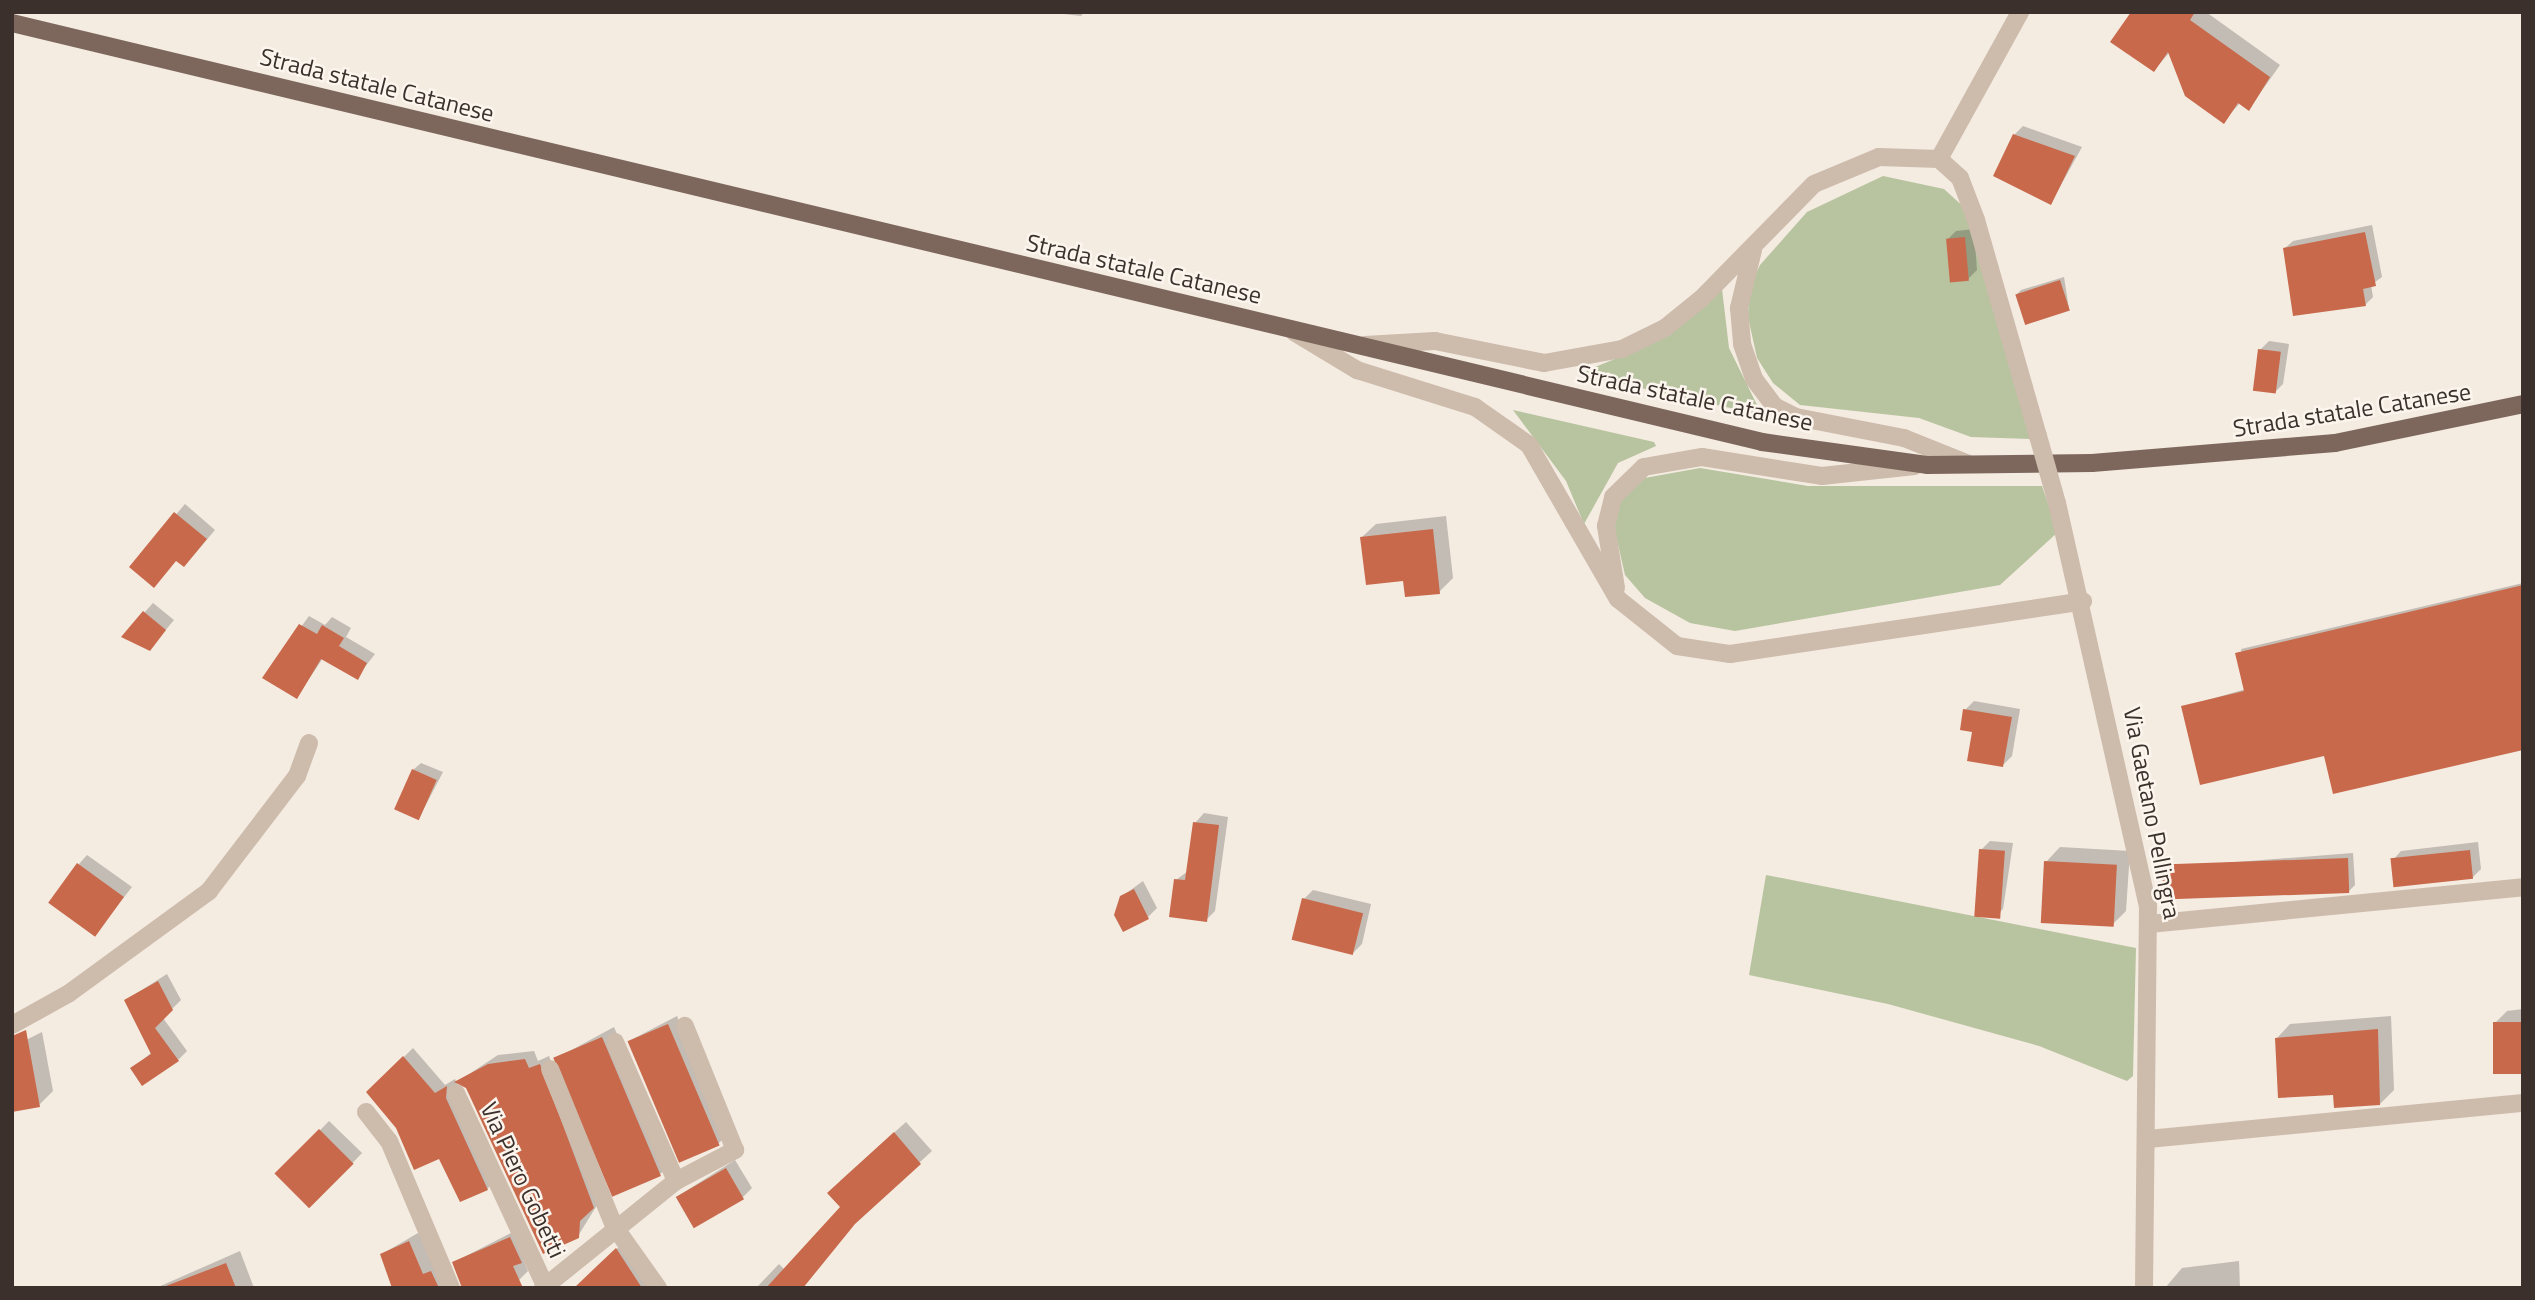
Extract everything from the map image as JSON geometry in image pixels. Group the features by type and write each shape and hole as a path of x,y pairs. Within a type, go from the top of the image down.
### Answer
{"main road":[{"name":"Strada statale Catanese","path":"12,23 1762,442 1928,465 1973,466 2229,456 2335,443 2523,404"}],"street":[{"path":"1357,345 1434,341 1520,360 1582,360 1665,328 1814,184 1839,171 1910,153 1940,159 2020,12"},
{"name":"Via Gaetano Pellingra","path":"1940,159 1960,178 1976,220 2057,503 2083,601 2149,924 2144,1288"},
{"path":"1757,241 1742,277 1742,344 1754,379 1774,407 1796,417 1904,438 1973,466"},
{"path":"1288,329 1357,370 1475,407 1521,438 1548,472 1587,553 1618,599 1677,646 1730,654 2083,601"},
{"path":"1618,599 1606,526 1614,497 1644,467 1702,457 1822,476 1928,465"},
{"path":"12,1025 112,964 209,891 297,776 309,743"},
{"path":"2149,924 2523,887"},
{"path":"544,1287 614,1226 676,1181 735,1150 685,1026"},
{"path":"615,1042 676,1181"},
{"path":"551,1069 614,1226 658,1288"},
{"name":"Via Piero Gobetti","path":"456,1093 544,1287"},
{"path":"2148,1139 2523,1103"},
{"path":"366,1112 389,1141 451,1288"}],"green space":[{"path":"1883,176 1944,189 1967,210 2031,439 1971,437 1919,418 1800,405 1773,383 1757,358 1748,317 1749,288 1760,265 1807,212"},
{"path":"1722,289 1729,348 1762,415 1578,374 1627,354"},
{"path":"1513,410 1654,442 1656,446 1618,463 1584,524 1566,481"},
{"path":"1700,468 1808,486 2042,486 2058,532 2000,585 1735,631 1690,623 1645,598 1625,575 1614,527 1619,504 1639,479"},
{"path":"1766,875 2136,948 2133,1076 2127,1081 2039,1046 1888,1004 1749,975"}],"building":[{"path":"2131,12 2195,12 2190,20 2270,77 2249,111 2238,103 2224,124 2185,96 2168,52 2154,72 2110,42"},
{"path":"2013,134 2075,156 2051,205 1993,176"},
{"path":"2365,232 2376,286 2363,289 2366,306 2293,316 2283,248"},
{"path":"1965,237 1969,281 1950,282 1946,239"},
{"path":"2060,280 2070,310 2025,325 2015,295"},
{"path":"2258,349 2281,352 2276,393 2253,391"},
{"path":"174,512 207,539 184,567 176,561 154,588 129,567"},
{"path":"1433,529 1440,594 1405,597 1403,581 1366,585 1360,537"},
{"path":"2523,585 2523,750 2333,794 2324,756 2200,785 2181,706 2244,691 2235,653"},
{"path":"143,611 166,630 150,651 121,637"},
{"path":"299,624 317,634 322,625 344,638 339,646 367,663 358,680 321,659 297,699 262,678"},
{"path":"1963,709 2012,717 2003,767 1967,761 1972,732 1960,730"},
{"path":"412,769 437,780 419,820 394,809"},
{"path":"1193,822 1219,825 1207,922 1169,917 1174,879 1185,880"},
{"path":"1979,849 2005,851 2000,919 1974,917"},
{"path":"2470,850 2473,879 2393,887 2390,858"},
{"path":"2348,858 2349,893 2163,899 2162,864"},
{"path":"2044,861 2117,865 2114,927 2041,923"},
{"path":"77,863 124,897 95,937 48,903"},
{"path":"1134,889 1149,919 1123,932 1114,915 1120,896"},
{"path":"1302,898 1363,913 1353,955 1292,940"},
{"path":"158,981 173,1010 155,1028 179,1061 142,1086 130,1068 151,1054 124,1000"},
{"path":"2493,1022 2523,1022 2523,1074 2493,1074"},
{"path":"668,1024 720,1146 679,1163 627,1041"},
{"path":"2378,1029 2380,1105 2334,1108 2333,1095 2278,1098 2275,1038"},
{"path":"26,1030 40,1107 12,1112 12,1036"},
{"path":"602,1037 661,1176 612,1197 553,1058"},
{"path":"403,1056 435,1093 447,1086 446,1098 488,1190 460,1202 439,1159 414,1170 396,1128 366,1092"},
{"path":"525,1059 529,1068 540,1064 594,1208 580,1221 579,1238 543,1254 466,1088 454,1082 488,1064"},
{"path":"319,1129 354,1164 309,1208 274,1174"},
{"path":"894,1132 921,1164 855,1224 803,1288 766,1288 840,1207 827,1193"},
{"path":"726,1168 744,1199 694,1228 676,1197"},
{"path":"510,1237 522,1263 513,1266 523,1288 462,1288 452,1262"},
{"path":"409,1241 423,1274 431,1271 439,1288 392,1288 380,1254"},
{"path":"616,1248 642,1288 574,1288 598,1265"},
{"path":"226,1263 236,1288 166,1288 166,1286"}]}
